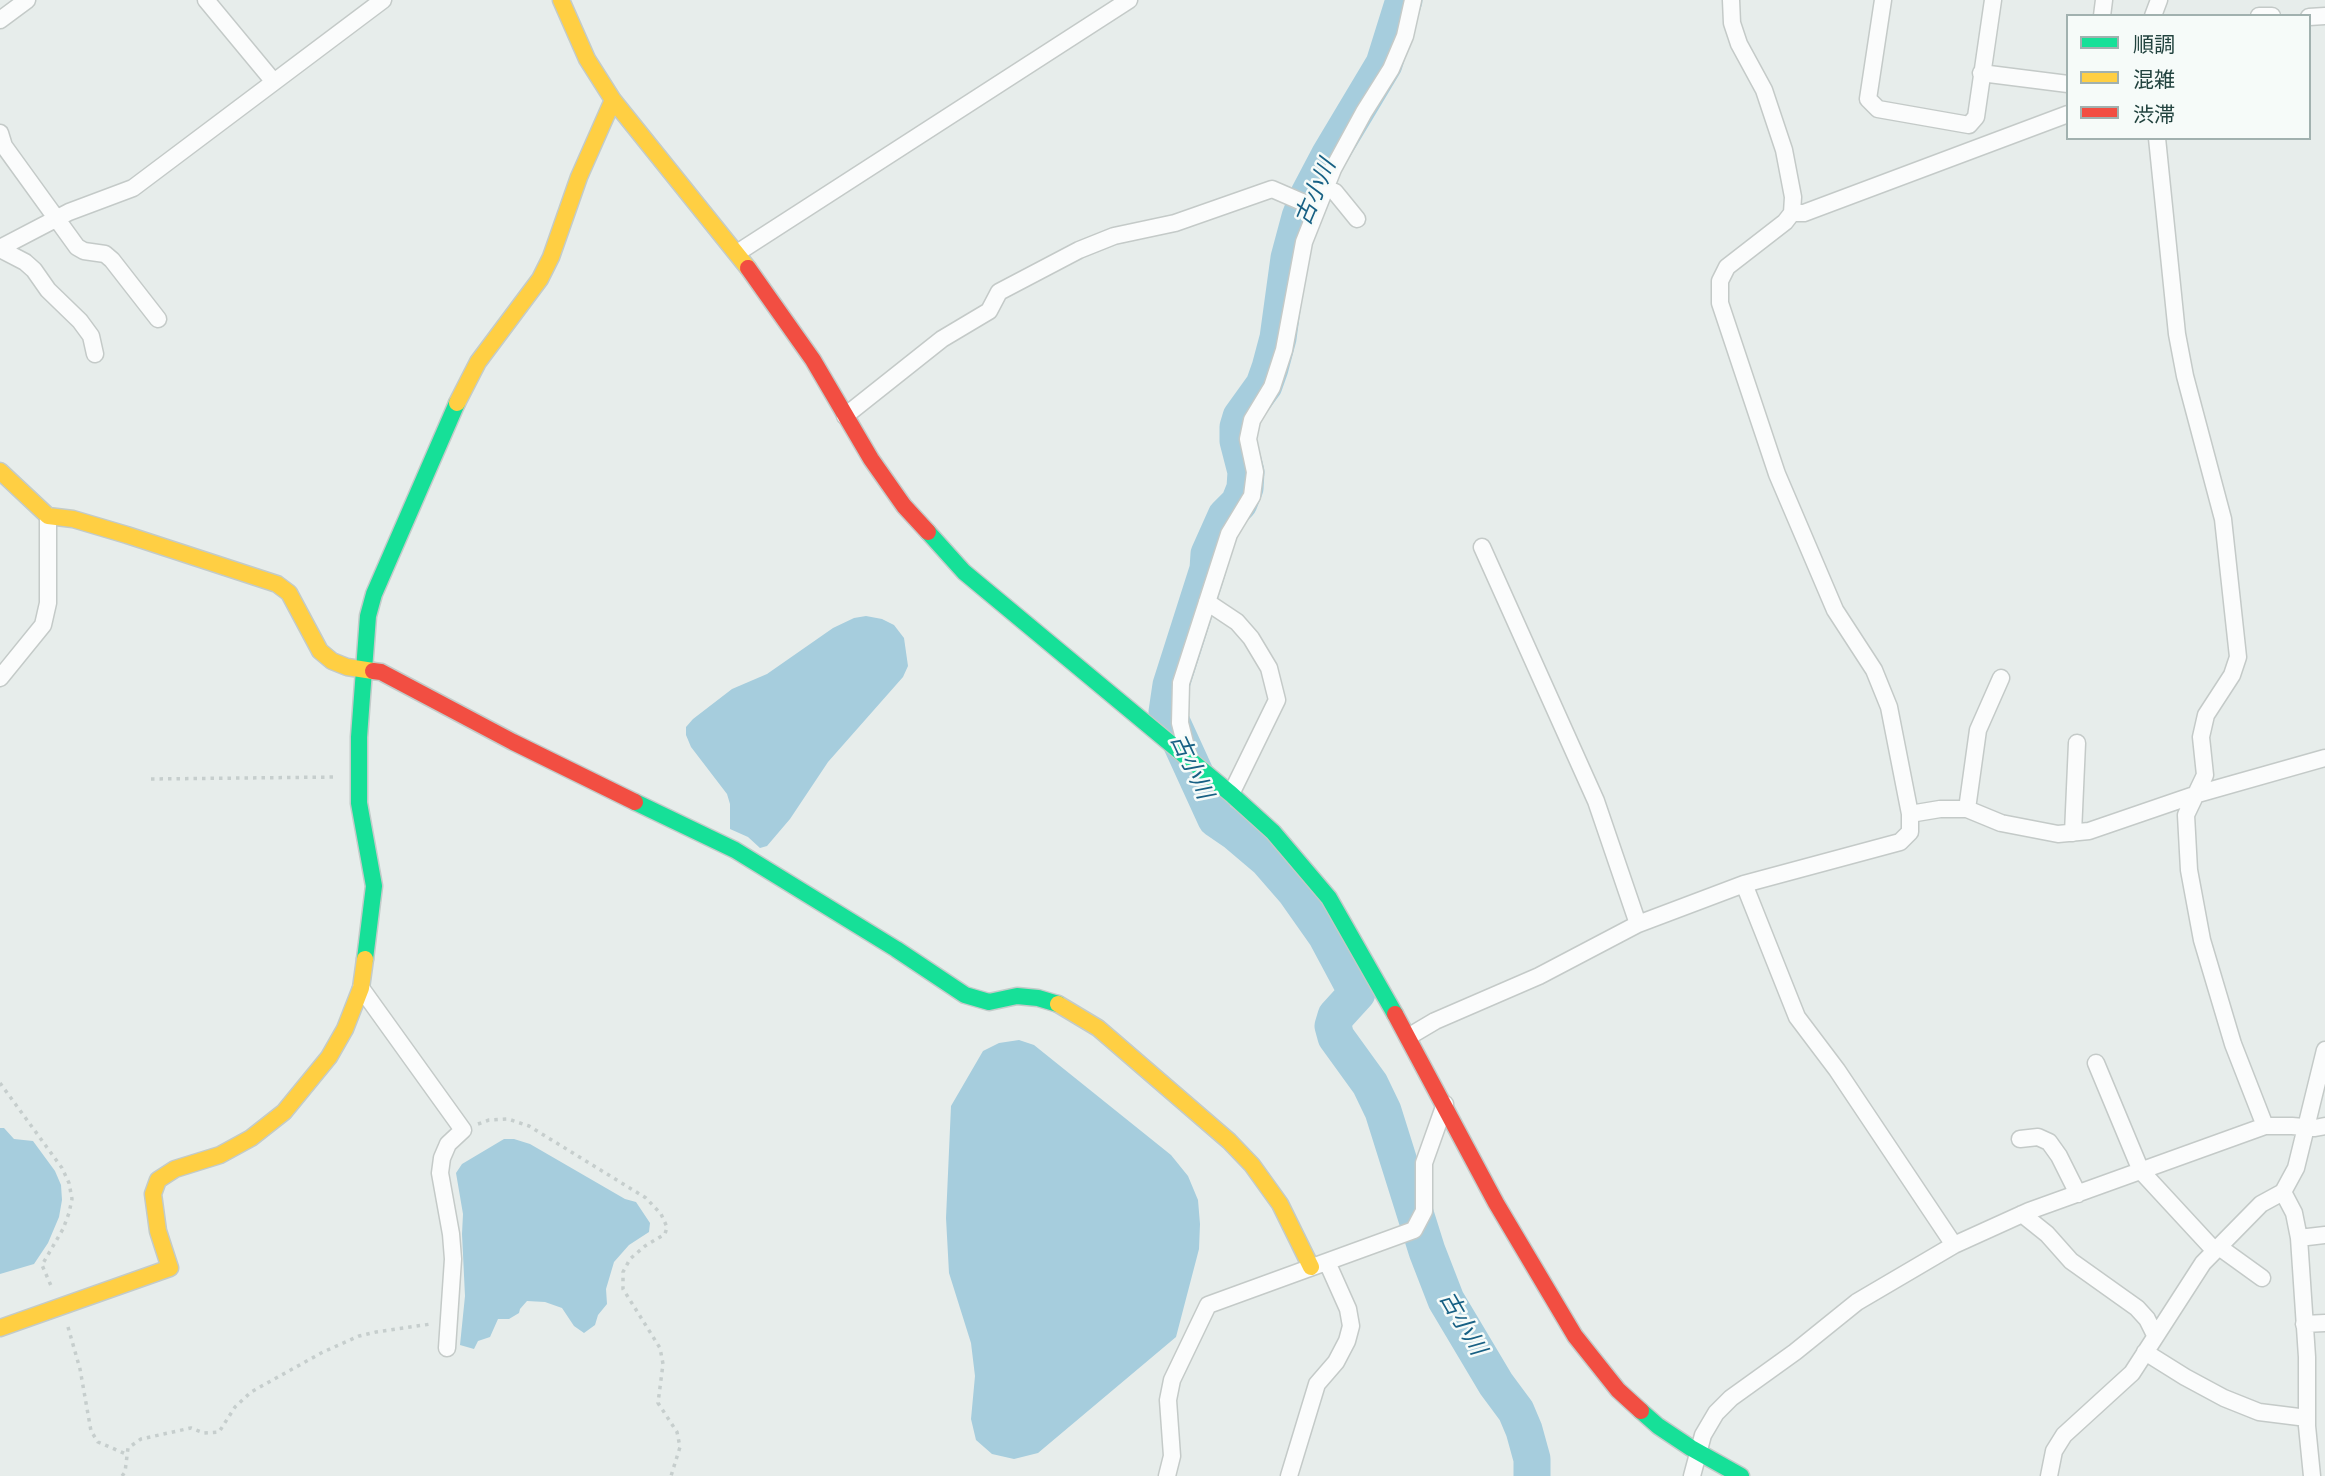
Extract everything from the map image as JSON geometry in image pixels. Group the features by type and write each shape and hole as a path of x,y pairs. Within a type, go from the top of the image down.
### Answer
{"street":[{"path":"0,20 27,0"},
{"path":"206,0 274,82"},
{"path":"0,249 56,218 133,188 383,0"},
{"path":"561,0 587,59 613,100 737,253 806,351 871,459 904,506 964,572 1273,832 1329,898 1361,951 1496,1203 1575,1336 1618,1390 1658,1426 1741,1476"},
{"path":"737,253 1129,0"},
{"path":"1189,759 1180,723 1181,683 1229,534 1252,496 1255,472 1248,439 1250,429 1252,420 1272,387 1284,350 1304,242 1324,188 1364,112 1391,69 1405,36 1413,0"},
{"path":"1408,1037 1435,1021 1539,976 1638,924 1744,884 1900,842 1910,832 1910,814 1889,707 1874,670 1835,610 1777,474 1720,303 1720,281 1727,267 1785,222 1792,213 1793,197 1784,149 1764,90 1739,44 1732,23 1731,0"},
{"path":"1883,0 1868,99 1878,109 1969,125 1976,117 1993,0"},
{"path":"1981,73 2066,84"},
{"path":"0,1328 170,1268 158,1231 154,1206 153,1194 158,1180 175,1169 230,1149 251,1138 284,1112 329,1057 345,1029 361,988 374,886 359,803 359,777 363,670 368,616 374,594 457,400 478,362 546,268 579,177 613,100"},
{"path":"1792,213 1804,213 2066,115"},
{"path":"0,133 4,146 77,247 84,251 105,254 112,260 158,319"},
{"path":"2157,140 2177,334 2185,376 2223,519 2238,657 2232,675 2206,715 2202,737 2205,775 2186,815 2189,870 2202,940 2232,1044 2265,1126"},
{"path":"1324,188 1335,192 1357,219"},
{"path":"845,416 942,339 989,311 999,292 1079,250 1114,236 1175,223 1272,189 1316,208"},
{"path":"0,249 34,270 48,290 80,321 91,336 95,354"},
{"path":"0,471 48,516 74,519 277,584 289,593 320,651 332,661 347,667 382,672 513,742 735,850 897,949 965,995 989,1002 1017,996 1038,998 1062,1005 1098,1028 1229,1141 1252,1165 1348,1308 1351,1326 1347,1341 1336,1362 1317,1384 1289,1476"},
{"path":"0,678 44,625 48,603 48,516"},
{"path":"1482,547 1596,800 1638,924"},
{"path":"1207,602 1237,622 1251,638 1269,668 1277,701 1231,794"},
{"path":"1967,809 1979,730 2001,678"},
{"path":"2073,833 2077,743"},
{"path":"1910,814 1940,809 1967,809 2001,823 2058,834 2090,831 2194,795 2325,758"},
{"path":"1744,884 1797,1017 1837,1070 1954,1245"},
{"path":"361,988 463,1129 448,1144 440,1173 453,1259 447,1348"},
{"path":"2049,1476 2054,1451 2064,1435 2132,1373 2203,1262 2262,1204 2283,1192 2297,1168 2325,1050"},
{"path":"2096,1063 2141,1171 2217,1249 2262,1278"},
{"path":"1167,1476 1171,1456 1168,1401 1172,1380 1208,1305 1414,1230 1424,1211 1424,1163 1444,1104"},
{"path":"1692,1476 1703,1435 1716,1413 1731,1398 1795,1352 1857,1302 1954,1245 2022,1214 2265,1126 2325,1126"},
{"path":"2020,1139 2038,1137 2049,1142 2078,1194"},
{"path":"2283,1192 2294,1213 2299,1238 2307,1418 2316,1471"},
{"path":"2022,1214 2047,1234 2071,1261 2137,1308 2147,1319 2155,1335"},
{"path":"2299,1238 2325,1235"},
{"path":"2304,1324 2325,1323"},
{"path":"2145,1352 2224,1398 2259,1412 2307,1418"}],"path":[{"path":"151,779 359,777"},
{"path":"0,1083 62,1168 69,1183 72,1199 69,1213 42,1265 61,1308 80,1369 91,1431 98,1442 126,1454"},
{"path":"463,1129 489,1119 508,1119 529,1126 646,1198 661,1214 667,1227 665,1234 630,1259 623,1272 624,1289 660,1348 663,1364 658,1403 677,1432 680,1447 671,1476"},
{"path":"122,1476 128,1448 141,1439 191,1427 204,1433 219,1432 235,1407 251,1392 359,1336 423,1324 449,1324"}],"water":[{"path":"866,616 894,625 904,638 908,666 903,677 828,762 790,819 767,846 760,848 748,837 730,829 730,804 727,794 691,747 686,727 732,689 767,674 833,628 854,618"},
{"path":"1019,1040 1034,1045 1171,1155 1188,1176 1198,1200 1200,1224 1199,1249 1176,1337 1038,1453 1014,1459 992,1454 976,1440 971,1419 975,1376 971,1343 949,1273 946,1218 951,1106 983,1051 999,1043"},
{"path":"0,1128 4,1128 14,1139 33,1141 55,1171 61,1185 62,1200 59,1217 48,1243 34,1264 0,1274"},
{"path":"504,1139 530,1144 625,1199 636,1202 650,1223 649,1232 629,1245 614,1262 606,1289 607,1304 598,1315 595,1325 584,1333 574,1326 562,1308 545,1302 527,1301 519,1313 509,1319 498,1319 490,1337 478,1341 474,1349 460,1345 465,1296 463,1214 456,1173 462,1164"}],"waterway":[{"name":"古小川","path":"1404,0 1384,64 1329,156 1300,217 1289,258 1278,338 1270,368 1264,385 1241,417 1238,427 1238,441 1246,472 1245,488 1239,503 1226,516 1209,554 1208,569 1171,685 1167,712 1216,819 1268,860 1295,891 1326,935 1357,993 1336,1016 1333,1026 1336,1037 1370,1084 1383,1111 1427,1251 1446,1300 1496,1384 1516,1411 1532,1459 1532,1476"}],"traffic: fast":[{"path":"365,959 374,886 359,803 359,737 368,616 374,594 457,403"},
{"path":"928,532 964,572 1273,832 1329,898 1395,1014"},
{"path":"635,802 735,850 896,949 965,995 989,1002 1017,996 1058,1004"},
{"path":"1641,1411 1691,1448 1741,1476"}],"traffic: slow":[{"path":"561,0 587,59 613,100 748,268"},
{"path":"457,403 478,362 540,279 551,257 579,177 613,100"},
{"path":"0,471 48,516 73,519 127,535 277,584 289,593 320,651 332,661 347,667 373,671"},
{"path":"0,1328 170,1268 158,1231 153,1194 158,1180 175,1169 220,1155 251,1138 284,1112 329,1057 345,1029 361,988 365,959"},
{"path":"1058,1004 1098,1028 1229,1141 1252,1165 1280,1204 1311,1267"}],"traffic: jam":[{"path":"748,268 813,360 871,459 904,506 928,532"},
{"path":"373,671 381,672 513,742 635,802"},
{"path":"1395,1014 1496,1203 1575,1336 1618,1390 1641,1411"}]}
